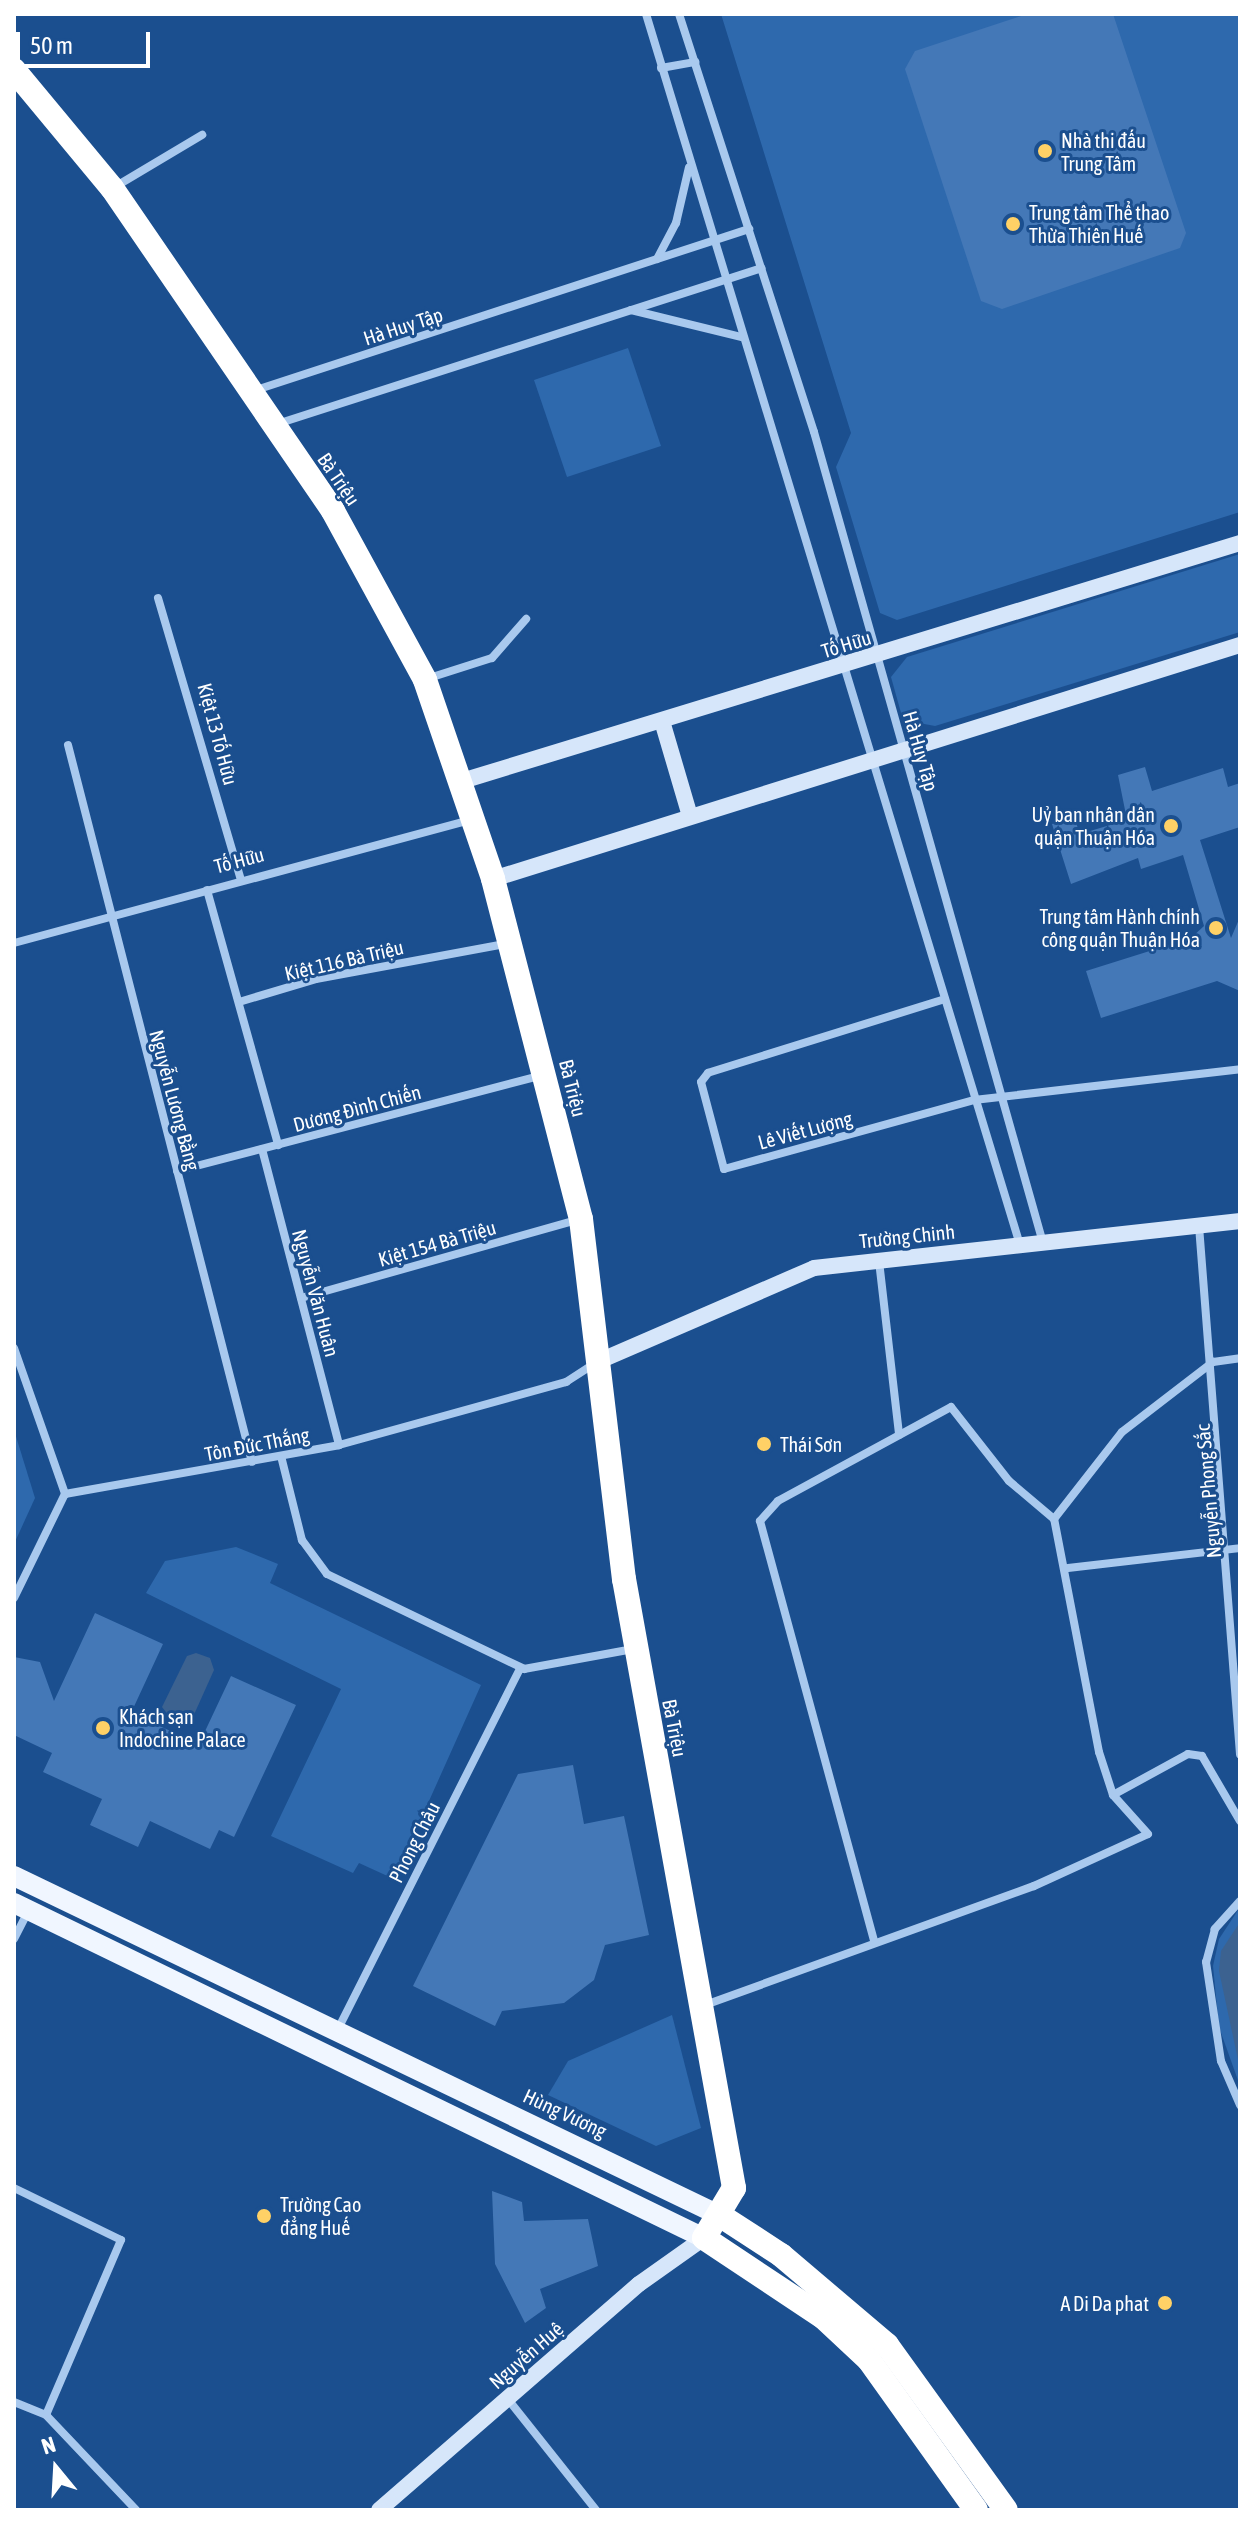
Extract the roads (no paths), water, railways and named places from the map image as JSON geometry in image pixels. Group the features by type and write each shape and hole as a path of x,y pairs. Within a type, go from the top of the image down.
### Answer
{"highway":[{"name":"Bà Triệu","path":"14,70 112,188 363,558 425,680 474,818 493,879 581,1219 636,1649 704,2005 734,2188 721,2216 704,2238"},
{"name":"Hùng Vương","path":"721,2216 781,2255 887,2345 1006,2510"},
{"path":"704,2238 823,2317 869,2360 976,2510"}],"main road":[{"name":"Tố Hữu","path":"462,781 1240,543"},
{"path":"493,879 1240,645"},
{"path":"662,721 690,816"},
{"name":"Trường Chinh","path":"597,1362 814,1268 879,1257 1043,1244 1240,1221"},
{"name":"Hùng Vương","path":"14,1876 721,2216"},
{"path":"22,1906 704,2238"},
{"name":"Nguyễn Huệ","path":"379,2510 507,2397 704,2238"}],"street":[{"path":"646,14 712,242 845,665 1020,1246"},
{"name":"Hà Huy Tập","path":"679,14 762,268 878,656 1043,1244"},
{"path":"661,68 695,62"},
{"path":"112,188 202,135"},
{"path":"656,260 676,223 689,162"},
{"name":"Hà Huy Tập","path":"251,392 749,229"},
{"path":"272,425 626,309 762,268"},
{"path":"626,309 741,337"},
{"name":"Kiệt 13 Tố Hữu","path":"158,598 241,880"},
{"path":"425,680 492,658 526,619"},
{"name":"Nguyễn Lương Bằng","path":"68,745 252,1462"},
{"name":"Tố Hữu","path":"14,943 474,818"},
{"path":"207,890 278,1145"},
{"name":"Kiệt 116 Bà Triệu","path":"239,1002 316,979 510,943"},
{"name":"Lê Viết Lượng","path":"945,999 708,1073 701,1082 724,1169 974,1100 1240,1069"},
{"name":"Dương Đình Chiến","path":"177,1171 545,1075"},
{"name":"Nguyễn Văn Huân","path":"262,1149 339,1445"},
{"name":"Kiệt 154 Bà Triệu","path":"301,1298 581,1219"},
{"name":"Nguyễn Phong Sắc","path":"1199,1226 1229,1549 1240,1754"},
{"path":"879,1257 899,1435"},
{"path":"14,1348 65,1494 18,1579 14,1598"},
{"path":"1054,1519 1122,1432 1213,1362 1240,1358"},
{"name":"Tôn Đức Thắng","path":"65,1494 339,1445 566,1382 597,1362"},
{"path":"704,2005 1034,1886 1148,1834 1113,1795 1099,1752 1068,1568 1054,1519 1009,1481 951,1407 778,1501 760,1521 874,1942"},
{"path":"281,1456 293,1513 315,1563 520,1668 636,1649"},
{"path":"1068,1568 1240,1548"},
{"name":"Phong Châu","path":"337,2031 520,1668"},
{"path":"1113,1795 1188,1754 1202,1756 1240,1821"},
{"path":"1240,1901 1215,1929 1206,1962 1221,2061 1240,2105"},
{"path":"14,1939 22,1906"},
{"path":"14,2188 121,2240 46,2415"},
{"path":"507,2397 596,2510"},
{"path":"14,2402 46,2415 136,2510"}],"place":[{"name":"Nhà thi đấu Trung Tâm","path":"1045,151"},
{"name":"Trung tâm Thể thao Thừa Thiên Huế","path":"1013,224"},
{"name":"Uỷ ban nhân dân quận Thuận Hóa","path":"1171,826"},
{"name":"Trung tâm Hành chính công quận Thuận Hóa","path":"1216,928"},
{"name":"Thái Sơn","path":"764,1444"},
{"name":"Khách sạn Indochine Palace","path":"103,1728"},
{"name":"Trường Cao đẳng Huế","path":"264,2216"},
{"name":"A Di Da phat","path":"1165,2303"}]}
